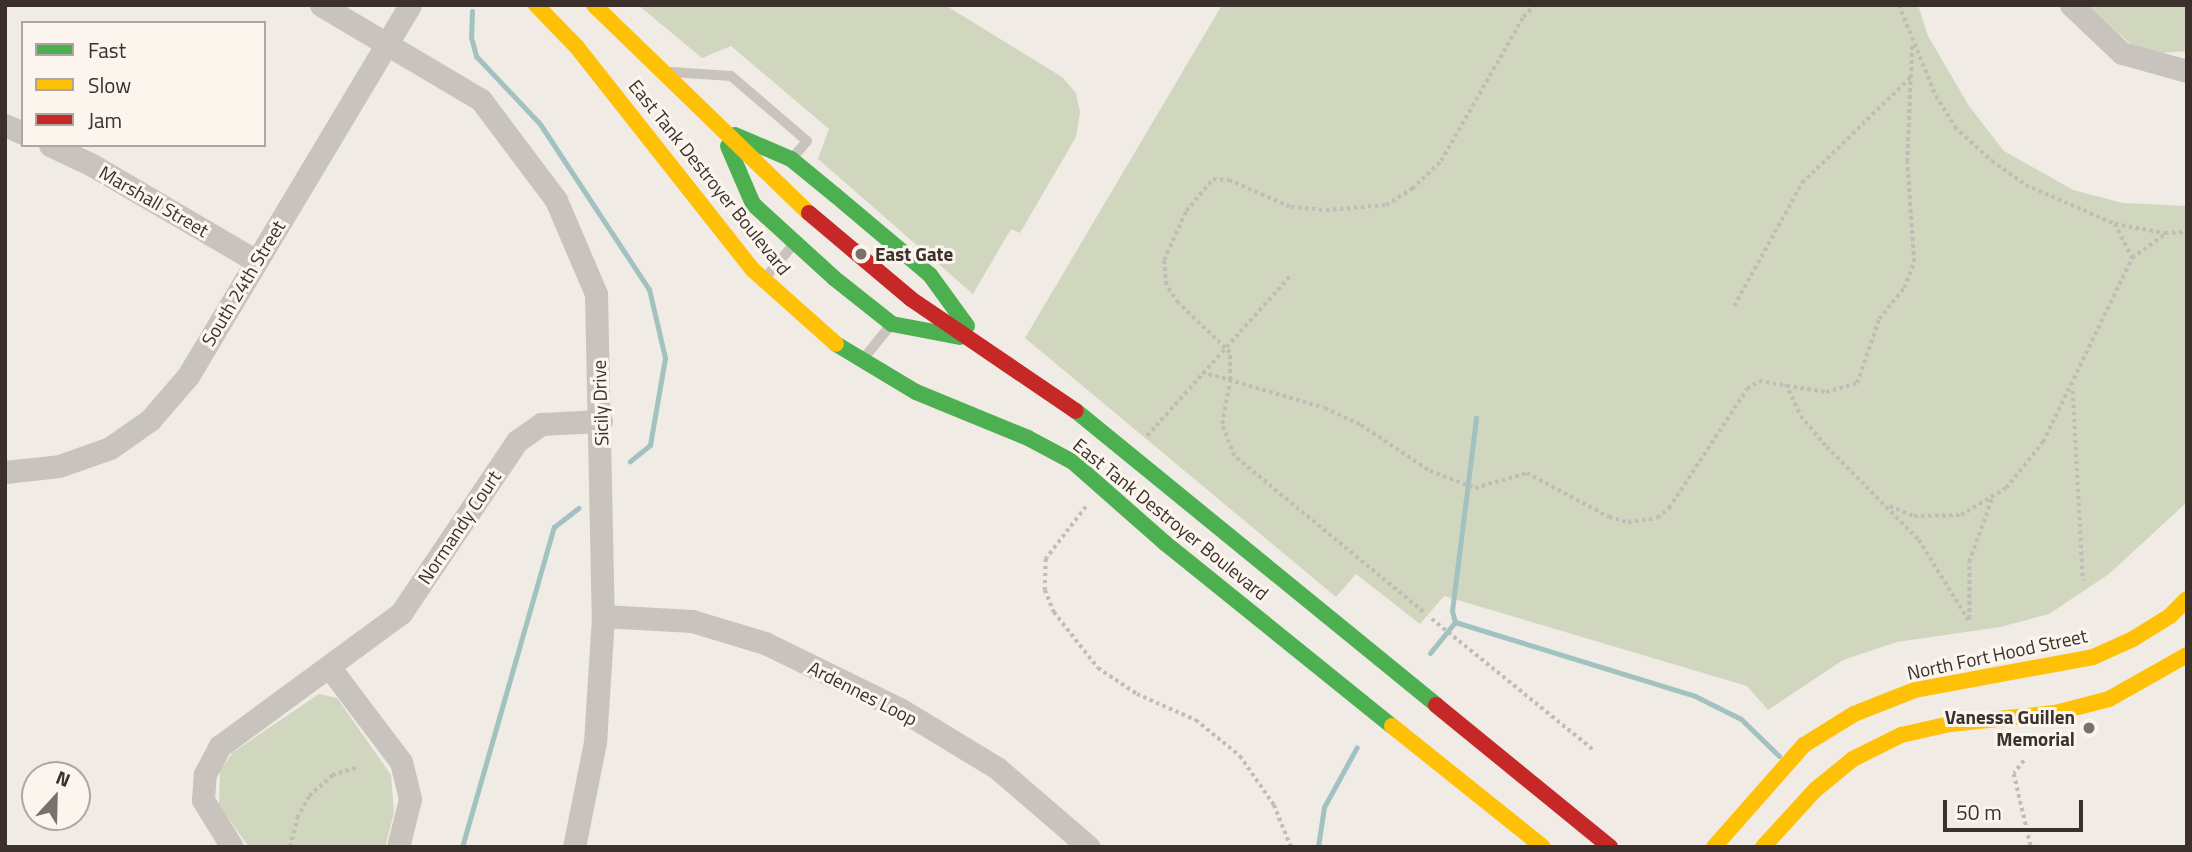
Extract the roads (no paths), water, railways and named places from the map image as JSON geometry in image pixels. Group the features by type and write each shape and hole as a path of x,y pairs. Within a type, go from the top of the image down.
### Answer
{"street":[{"name":"Sicily Drive","path":"321,5 481,100 556,200 596,294 601,421 603,616 595,742 574,847"},
{"name":"South 24th Street","path":"5,472 59,466 110,449 150,420 188,376 410,5"},
{"name":"East Tank Destroyer Boulevard","path":"536,5 576,46 764,279 861,362 916,392 1028,438 1073,462 1165,543 1543,847"},
{"name":"East Tank Destroyer Boulevard","path":"594,5 665,72 771,182"},
{"path":"2071,5 2122,53 2187,71"},
{"path":"5,125 21,132"},
{"path":"720,128 771,182 800,236 911,299 978,341"},
{"path":"720,128 771,182 825,207 911,299 978,341"},
{"name":"Marshall Street","path":"54,147 92,165 256,261"},
{"path":"771,182 825,207 911,299"},
{"name":"East Tank Destroyer Boulevard","path":"911,299 978,341 1086,418 1610,847"},
{"name":"Normandy Court","path":"232,847 203,800 205,774 220,746 330,668 401,613 517,441 541,424 601,421"},
{"name":"North Fort Hood Street","path":"1714,847 1804,745 1854,715 1914,690 2093,657 2170,616 2187,599"},
{"name":"Ardennes Loop","path":"603,616 692,621 765,643 900,709 997,768 1089,847"},
{"path":"1763,847 1815,790 1853,759 1901,735 1950,724 2055,713 2109,699 2187,655"},
{"path":"330,668 401,762 410,799 398,847"}],"lane":[{"path":"665,72 731,76 807,141 771,182"},
{"path":"764,279 825,207"},
{"path":"861,362 911,299"}],"waterway":[{"path":"472,11 471,37 476,56 540,124 649,289 665,358 650,445 630,461"},
{"path":"1455,622 1452,611 1476,417"},
{"path":"462,847 554,527 578,508"},
{"path":"1430,653 1455,622 1695,696 1741,719 1779,756"},
{"path":"1318,847 1324,807 1357,747"}],"place":[{"name":"East Gate","path":"861,254"},
{"name":"Vanessa Guillen Memorial","path":"2089,728"}]}
